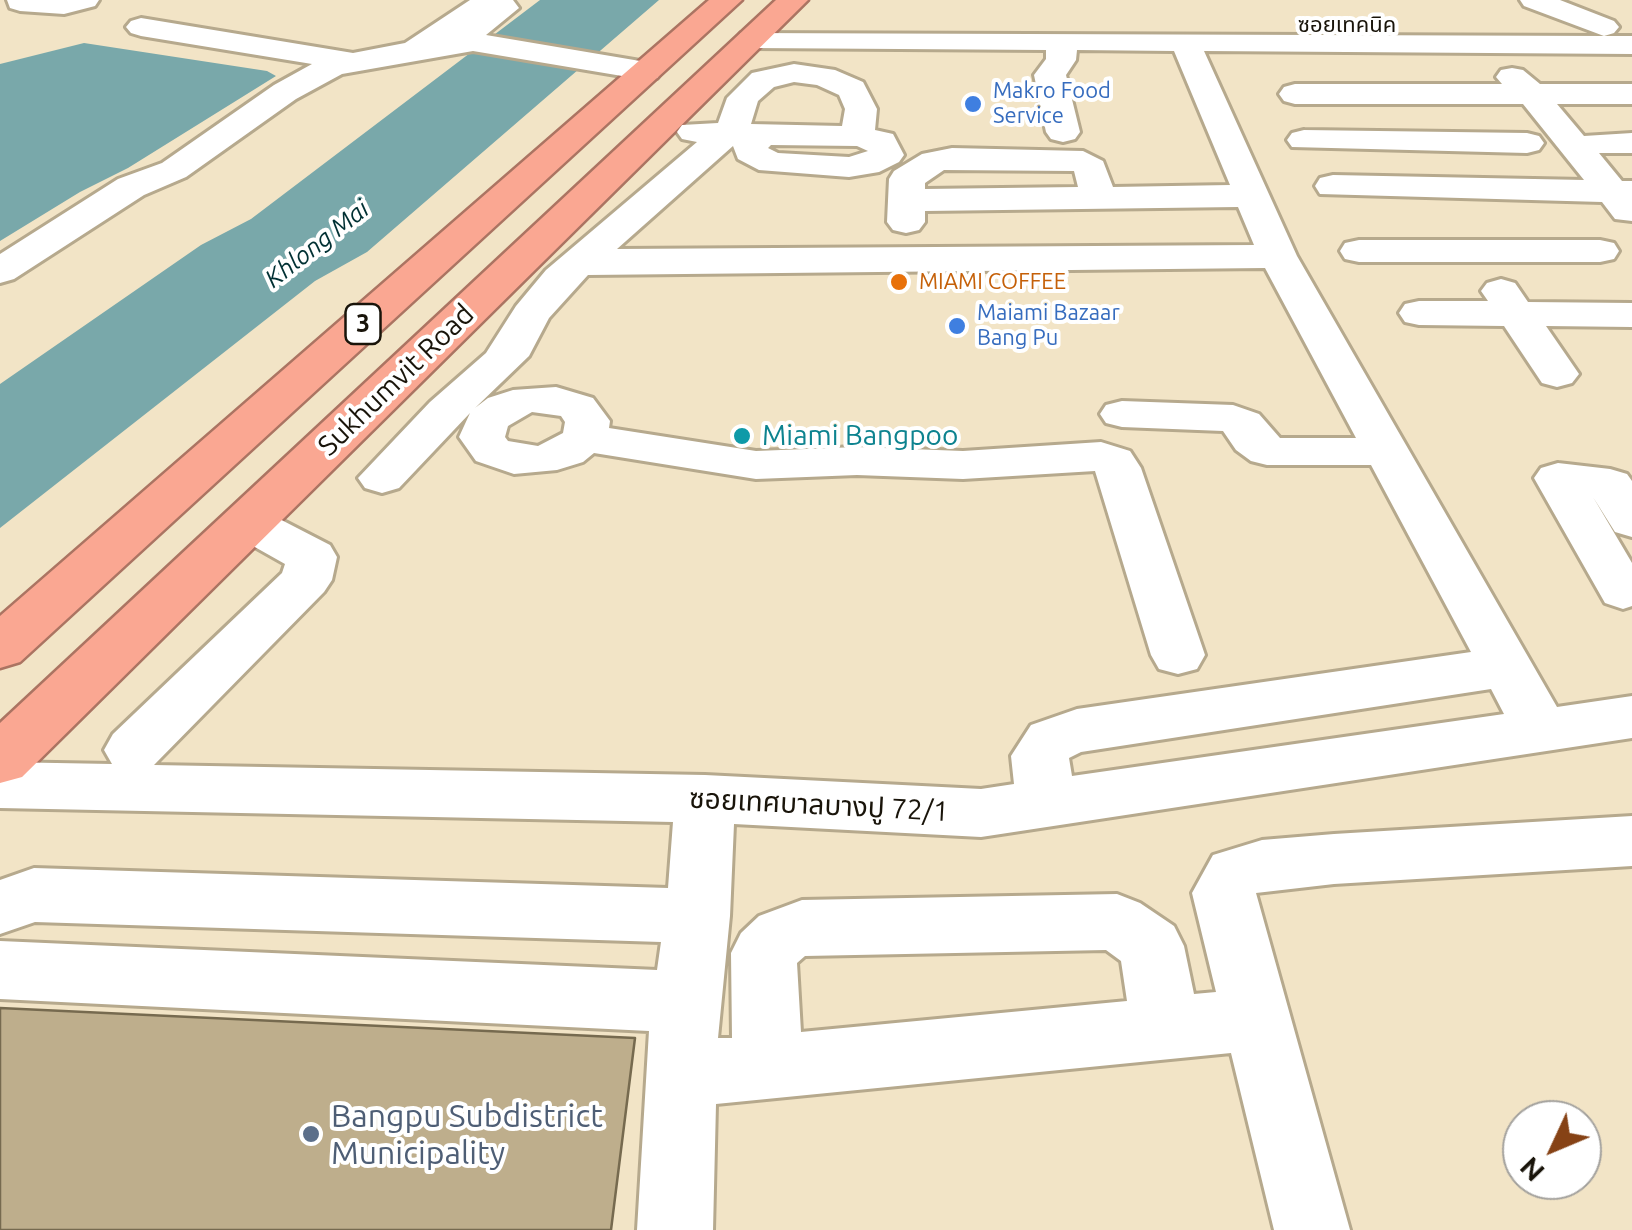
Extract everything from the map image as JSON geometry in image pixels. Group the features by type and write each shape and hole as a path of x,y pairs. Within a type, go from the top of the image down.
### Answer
{"highway":[{"name":"3","path":"0,648 727,0"},
{"name":"Sukhumvit Road","path":"0,760 793,0"}],"street":[{"path":"15,3 64,5 85,0"},
{"path":"1534,0 1618,27"},
{"path":"414,50 472,8 490,2 504,4 500,12 469,36 475,43"},
{"name":"ซอยเทคนิค","path":"1092,16 1131,24 1618,27"},
{"path":"141,27 353,62"},
{"path":"752,39 1059,54"},
{"path":"1185,42 1278,256 1542,733"},
{"path":"919,62 1185,42 1473,44 1628,58"},
{"path":"0,271 131,187 174,170 285,92 331,67 414,50 475,43 646,71"},
{"path":"1473,44 1532,94 1625,199"},
{"path":"1059,54 1050,75 1064,132"},
{"path":"1348,59 1557,374"},
{"path":"657,129 743,136 857,136 861,108 852,89 824,77 794,73 763,80 743,98 736,123 743,136"},
{"path":"1296,94 1632,94"},
{"path":"382,478 466,416 514,347 530,316 560,278 743,136"},
{"path":"1304,140 1526,142"},
{"path":"1596,143 1632,144"},
{"path":"1333,186 1625,199"},
{"path":"905,259 906,200 1252,196"},
{"path":"1359,250 1600,251"},
{"path":"576,265 604,261 1278,256"},
{"path":"1419,313 1632,314"},
{"path":"380,395 466,416 492,452 514,460 542,460 567,452 584,438 756,466 857,461 963,465 1102,456 1114,461 1118,468 1178,655"},
{"path":"1122,414 1233,418 1244,424 1252,440 1267,451 1284,454 1386,451"},
{"path":"1623,591 1558,478 1610,484 1632,521"},
{"path":"133,750 306,580 312,557 247,522"},
{"path":"1046,803 1040,756 1051,740 1077,731 1506,667"},
{"name":"ซอยเทศบาลบางปู 72/1","path":"0,785 705,799 981,812 1632,718"},
{"path":"675,1230 685,1002 698,916 705,799"},
{"path":"1312,1230 1224,893 1235,873 1262,866 1334,859 1632,841"},
{"path":"0,907 34,896 698,916"},
{"path":"768,1068 764,953 782,936 802,928 1117,922 1150,946 1166,1028"},
{"path":"0,970 685,1002"},
{"path":"683,1072 768,1068 1258,1019"}],"water":[{"name":"Khlong Mai","path":"540,0 659,0 367,252 315,281 0,528 0,384 201,245 251,219"},
{"path":"84,43 267,71 276,76 128,168 0,241 0,64"}],"building":[{"name":"Bangpu Subdistrict Municipality","path":"0,1008 635,1038 611,1230 0,1230"}],"place":[{"name":"Makro Food Service","path":"973,104"},
{"name":"MIAMI COFFEE","path":"899,282"},
{"name":"Maiami Bazaar Bang Pu","path":"957,326"},
{"name":"Miami Bangpoo","path":"742,436"},
{"name":"Bangpu Subdistrict Municipality","path":"311,1134"}]}
